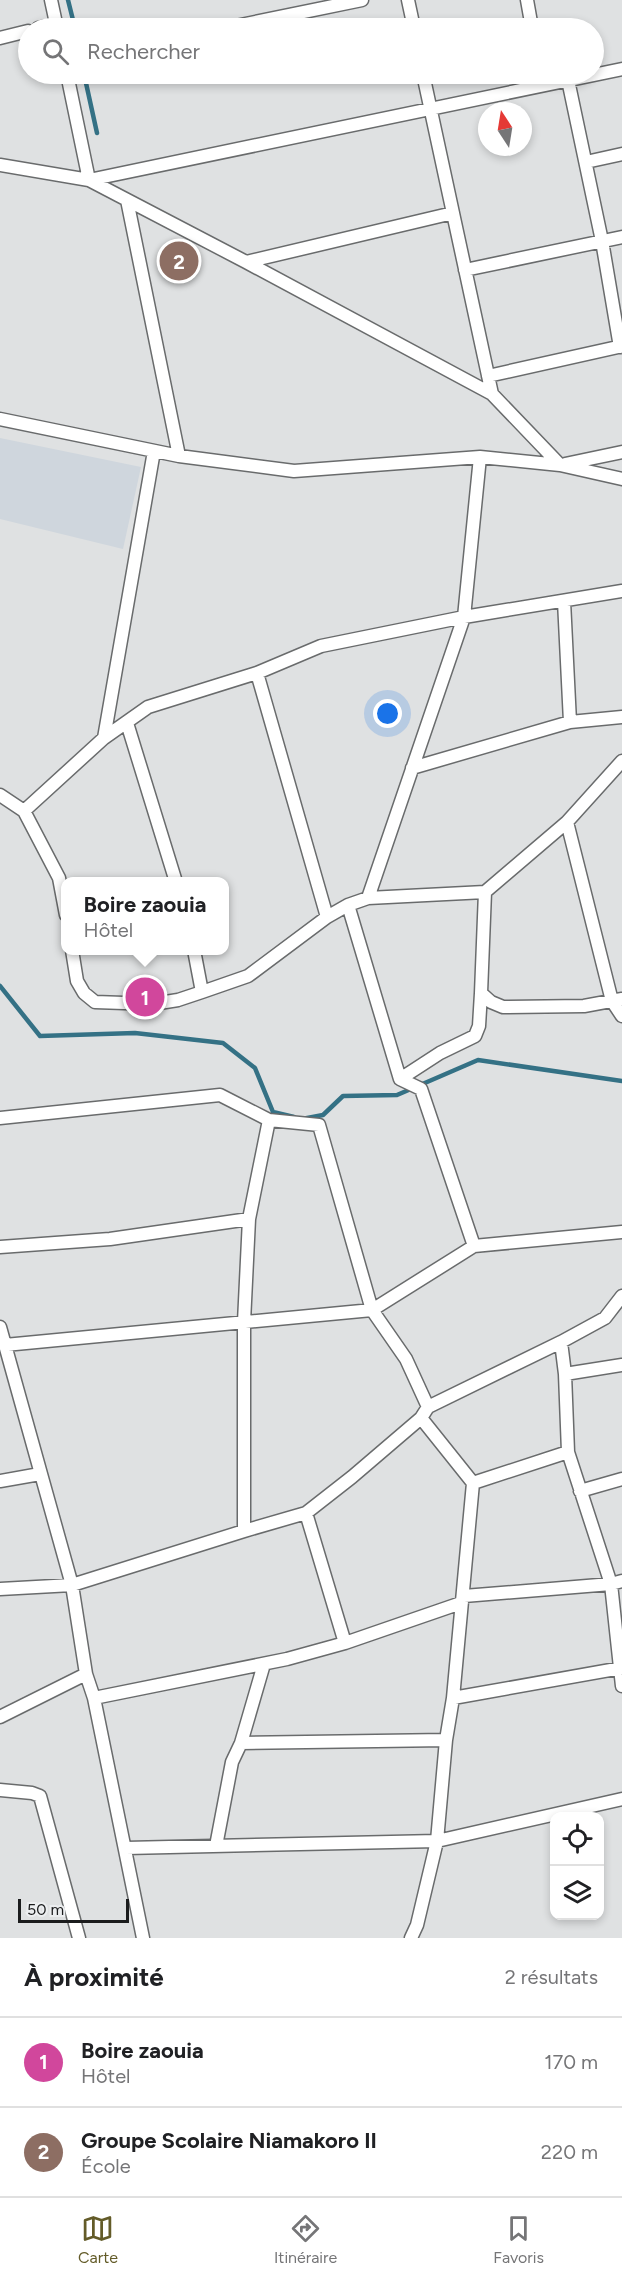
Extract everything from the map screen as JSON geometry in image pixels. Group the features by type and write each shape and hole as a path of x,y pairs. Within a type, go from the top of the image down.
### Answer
{"street":[{"path":"51,0 55,18"},
{"path":"275,18 362,0"},
{"path":"408,0 412,18"},
{"path":"527,0 530,18"},
{"path":"0,38 18,34"},
{"path":"604,73 622,69"},
{"path":"69,84 89,180"},
{"path":"425,84 492,394"},
{"path":"89,180 431,109 524,84"},
{"path":"488,376 621,347 602,241 569,84"},
{"path":"586,162 622,154"},
{"path":"0,165 89,180 246,262 492,394 560,465"},
{"path":"127,200 179,456"},
{"path":"246,262 453,213"},
{"path":"465,270 622,237"},
{"path":"0,419 179,456 294,471 480,457 560,465 622,479"},
{"path":"104,738 154,451"},
{"path":"560,465 622,452"},
{"path":"368,898 464,616 480,457"},
{"path":"24,811 104,738 148,707 257,673 321,646 464,616 622,591"},
{"path":"564,601 570,722"},
{"path":"257,673 327,916"},
{"path":"412,768 570,722 622,717"},
{"path":"127,723 174,877"},
{"path":"73,955 77,981 84,993 95,1002 153,1004 178,1000 202,992 248,975 327,916 348,905 368,898 485,892 567,822 621,766"},
{"path":"0,795 24,811 59,879 61,889"},
{"path":"567,822 622,1016"},
{"path":"400,1079 440,1053 475,1036 479,1026 485,892"},
{"path":"348,905 400,1079 420,1089 474,1246"},
{"path":"195,955 202,992"},
{"path":"481,993 491,1002 503,1006 584,1006 617,1000"},
{"path":"0,1118 220,1095 269,1120 319,1125 372,1310 406,1359 429,1407"},
{"path":"244,1531 244,1322 249,1219 269,1120"},
{"path":"0,1246 110,1239 249,1219"},
{"path":"5,1345 372,1310 474,1246 622,1232"},
{"path":"0,1589 72,1585 306,1514 421,1418 429,1407 605,1318 622,1296"},
{"path":"0,1327 72,1585 86,1674 94,1698 143,1938"},
{"path":"561,1342 565,1374 568,1452 580,1491 616,1583 622,1686"},
{"path":"565,1374 622,1365"},
{"path":"411,1938 417,1925 437,1841 473,1483 421,1418"},
{"path":"473,1483 568,1452"},
{"path":"0,1480 40,1474"},
{"path":"580,1491 622,1479"},
{"path":"306,1514 345,1643"},
{"path":"94,1698 264,1664 345,1643 463,1600 616,1583"},
{"path":"216,1845 232,1762 241,1743 264,1664"},
{"path":"453,1698 621,1668"},
{"path":"0,1717 86,1674"},
{"path":"241,1743 446,1740"},
{"path":"0,1790 40,1796 79,1938"},
{"path":"126,1848 437,1841 622,1799"}],"shaded area":[{"path":"0,438 141,467 123,549 0,519"}],"waterway":[{"path":"68,0 72,18"},
{"path":"86,84 97,133"},
{"path":"0,986 40,1036 135,1033 223,1043 255,1068 273,1112 294,1117"},
{"path":"302,1119 323,1115 343,1096 397,1095 478,1060 622,1081"}],"place":[{"name":"Groupe Scolaire Niamakoro II","path":"179,261"},
{"name":"Boire zaouia","path":"145,997"}]}
